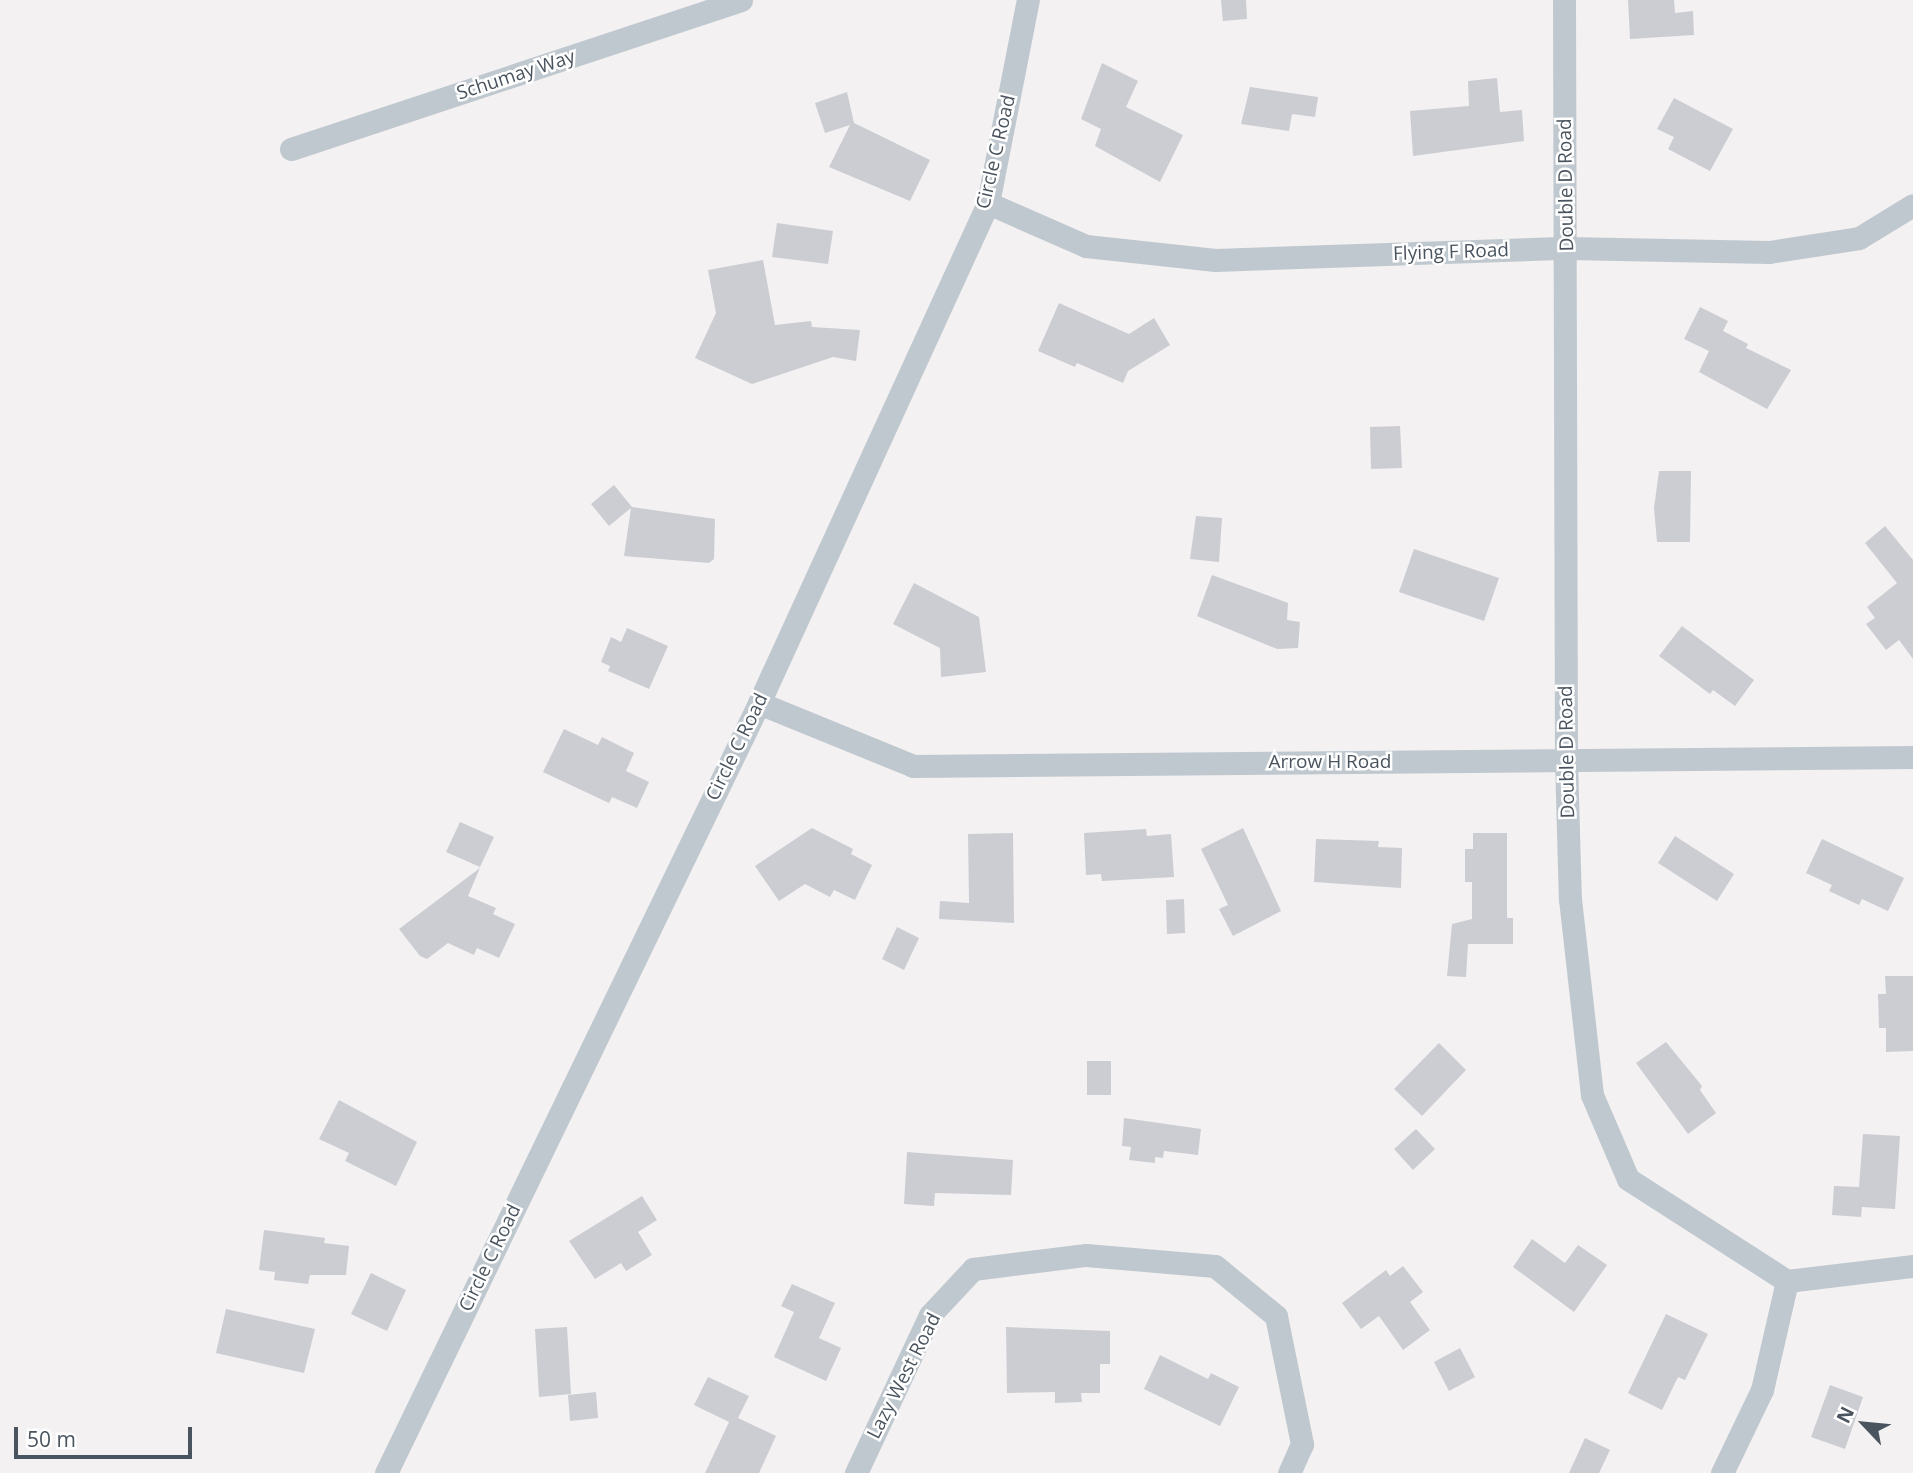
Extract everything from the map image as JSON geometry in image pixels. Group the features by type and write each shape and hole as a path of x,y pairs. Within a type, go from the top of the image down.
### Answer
{"street":[{"name":"Schumay Way","path":"291,149 741,0"},
{"name":"Circle C Road","path":"386,1473 758,703 988,203 1028,0"},
{"name":"Double D Road","path":"1564,0 1567,248 1566,760 1570,899 1591,1095 1628,1179 1787,1281"},
{"name":"Flying F Road","path":"988,203 1086,246 1215,260 1567,248 1769,252 1859,238 1913,205"},
{"name":"Arrow H Road","path":"758,703 913,766 1913,757"},
{"name":"Lazy West Road","path":"856,1473 930,1315 973,1269 1086,1255 1215,1266 1276,1316 1303,1444 1289,1473"},
{"path":"1722,1473 1762,1390 1787,1281 1913,1266"}],"building":[{"path":"1221,0 1246,0 1247,19 1223,21"},
{"path":"1628,0 1674,0 1675,13 1693,11 1694,35 1630,39"},
{"path":"1102,63 1138,81 1126,107 1183,135 1160,182 1095,146 1101,129 1081,119"},
{"path":"1497,78 1500,112 1522,110 1524,141 1413,156 1410,111 1469,106 1468,81"},
{"path":"1250,87 1318,97 1315,117 1292,114 1289,131 1241,124"},
{"path":"847,92 854,123 930,160 910,201 829,167 850,125 825,133 815,103"},
{"path":"1674,98 1733,129 1710,171 1668,149 1674,137 1657,129"},
{"path":"777,223 833,231 828,264 772,257"},
{"path":"763,260 775,325 811,321 812,327 860,330 856,361 833,357 752,384 695,358 716,313 708,270"},
{"path":"1059,303 1129,334 1154,318 1170,345 1128,371 1123,383 1077,363 1075,367 1038,351"},
{"path":"1700,307 1728,321 1723,331 1748,344 1746,348 1791,370 1767,409 1699,372 1709,351 1684,339"},
{"path":"1400,426 1402,468 1371,469 1370,427"},
{"path":"1659,471 1691,471 1690,542 1657,542 1654,508"},
{"path":"614,485 632,507 715,519 714,559 709,563 624,556 631,508 609,526 591,504"},
{"path":"1196,516 1222,518 1219,562 1190,559"},
{"path":"1885,526 1913,560 1913,659 1899,640 1886,650 1866,624 1875,618 1867,607 1897,583 1865,543"},
{"path":"1414,549 1499,578 1484,621 1399,592"},
{"path":"1212,575 1288,603 1287,620 1300,622 1298,648 1277,649 1197,616"},
{"path":"914,583 979,617 986,672 941,677 940,648 893,624"},
{"path":"1682,626 1754,680 1735,706 1713,690 1710,694 1659,656"},
{"path":"627,628 668,646 649,689 608,671 610,666 601,662 611,637 621,642"},
{"path":"564,729 598,745 602,737 634,753 626,771 649,782 637,808 612,797 609,803 543,772"},
{"path":"460,822 494,837 480,867 446,852"},
{"path":"812,828 853,849 851,854 872,865 855,900 834,890 830,897 805,884 779,901 755,866"},
{"path":"1243,828 1281,911 1233,936 1219,909 1228,905 1201,849"},
{"path":"1146,829 1147,836 1171,834 1174,877 1102,881 1101,874 1086,875 1084,833"},
{"path":"1013,833 1014,923 939,919 940,901 969,903 968,834"},
{"path":"1473,833 1507,833 1507,918 1513,918 1513,944 1468,944 1466,977 1447,976 1452,924 1472,919 1472,882 1465,882 1465,849 1473,849"},
{"path":"1675,836 1734,874 1717,901 1658,863"},
{"path":"1316,839 1379,841 1378,847 1402,848 1401,888 1314,882"},
{"path":"1822,839 1904,878 1888,911 1862,899 1859,905 1829,891 1832,885 1806,873"},
{"path":"480,868 468,896 496,908 493,914 515,924 499,958 477,948 474,955 448,943 427,959 420,956 399,929"},
{"path":"1184,899 1185,933 1167,934 1166,900"},
{"path":"897,927 919,938 904,970 882,959"},
{"path":"1885,976 1913,976 1913,1051 1886,1052 1886,1028 1879,1028 1878,994 1886,994"},
{"path":"1666,1042 1702,1086 1700,1090 1716,1113 1688,1134 1636,1063"},
{"path":"1439,1043 1466,1070 1422,1116 1394,1089"},
{"path":"1087,1061 1111,1061 1111,1095 1087,1095"},
{"path":"339,1100 417,1142 396,1186 345,1161 349,1153 319,1139"},
{"path":"1124,1118 1201,1129 1198,1155 1164,1151 1163,1158 1155,1157 1155,1163 1129,1160 1131,1147 1122,1146"},
{"path":"1416,1129 1435,1149 1413,1170 1394,1149"},
{"path":"1863,1134 1900,1136 1895,1209 1862,1207 1861,1217 1832,1215 1834,1186 1859,1187"},
{"path":"907,1152 1013,1160 1011,1195 935,1193 934,1206 904,1204"},
{"path":"642,1196 657,1220 638,1232 652,1255 626,1271 621,1263 595,1279 569,1241"},
{"path":"264,1230 325,1238 324,1243 349,1246 346,1275 310,1275 308,1284 274,1280 275,1272 259,1270"},
{"path":"1532,1239 1565,1263 1578,1245 1607,1265 1574,1312 1513,1267"},
{"path":"1403,1266 1423,1292 1410,1302 1430,1330 1403,1350 1379,1316 1361,1329 1342,1303 1386,1270 1390,1276"},
{"path":"371,1273 406,1290 387,1331 351,1314"},
{"path":"792,1284 835,1303 819,1338 841,1348 826,1381 774,1357 794,1312 781,1306"},
{"path":"226,1309 315,1329 304,1373 216,1353"},
{"path":"1666,1314 1708,1334 1685,1380 1678,1377 1662,1410 1628,1393"},
{"path":"567,1327 571,1394 539,1397 535,1329"},
{"path":"1006,1327 1110,1331 1110,1364 1100,1364 1100,1393 1081,1393 1082,1402 1055,1403 1055,1392 1007,1393"},
{"path":"1460,1348 1475,1377 1449,1391 1434,1362"},
{"path":"1160,1355 1208,1379 1211,1373 1239,1387 1220,1426 1144,1389"},
{"path":"708,1377 749,1396 738,1418 776,1436 759,1473 705,1473 729,1422 694,1405"},
{"path":"1830,1385 1863,1397 1845,1449 1811,1437"},
{"path":"596,1392 598,1418 570,1421 568,1395"},
{"path":"1585,1438 1610,1450 1599,1473 1569,1473"}]}
